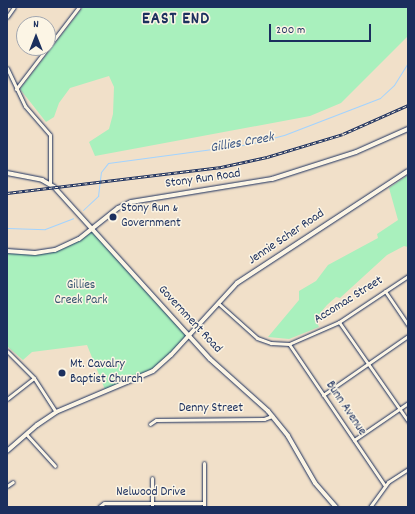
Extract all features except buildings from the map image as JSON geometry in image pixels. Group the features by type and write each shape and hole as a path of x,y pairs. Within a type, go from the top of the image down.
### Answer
{"street":[{"path":"7,17 14,7"},
{"path":"16,89 80,7"},
{"path":"7,68 28,111 50,135 50,184 7,173"},
{"name":"Stony Run Road","path":"7,251 26,253 50,251 72,243 93,230 118,208 131,202 272,179 356,152 408,129"},
{"name":"Jennie Scher Road","path":"7,451 26,434 56,412 147,374 166,360 218,303 249,275 408,171"},
{"name":"Government Road","path":"50,184 188,335 272,416 288,436 315,483 336,507"},
{"name":"Accomac Street","path":"218,303 257,338 271,343 289,344 339,322 408,276"},
{"path":"385,291 408,325"},
{"path":"339,322 408,421"},
{"path":"323,395 408,336"},
{"name":"Bunn Avenue","path":"289,344 385,486"},
{"path":"8,351 34,378 56,412"},
{"path":"7,399 34,378"},
{"path":"354,440 408,403"},
{"name":"Denny Street","path":"150,424 156,420 264,419 272,416"},
{"path":"26,434 55,466"},
{"path":"204,462 204,505"},
{"path":"370,507 385,486 408,469"},
{"path":"152,478 152,505"},
{"path":"7,486 13,482"},
{"name":"Nelwood Drive","path":"99,507 104,503 204,505"}],"green space":[{"path":"83,7 408,7 408,36 341,103 310,116 95,156 89,142 109,129 113,114 114,87 109,76 70,88 59,103 54,117 46,122 20,89 45,56 56,56 56,42"},
{"path":"408,175 408,247 404,246 387,255 340,298 336,297 327,305 315,319 319,327 289,339 268,337 299,300 299,291 316,281 328,265 378,238 377,234 398,220 389,188"},
{"name":"Gillies Creek Park","path":"93,230 188,335 159,366 106,392 87,345 32,352 23,360 7,346 7,251 26,253 55,250"}],"waterway":[{"name":"Gillies Creek","path":"83,210 98,196 101,172 108,163 250,144 284,135 380,98 394,85 408,63"},
{"name":"Gillies Creek","path":"7,228 45,229 73,218"}],"railway":[{"path":"7,193 221,167 267,157 343,134 408,105"}],"place":[{"name":"Stony Run & Government","path":"113,217"},
{"name":"Mt. Cavalry Baptist Church","path":"62,373"}],"district":[{"name":"EAST END","path":"176,21"}]}
